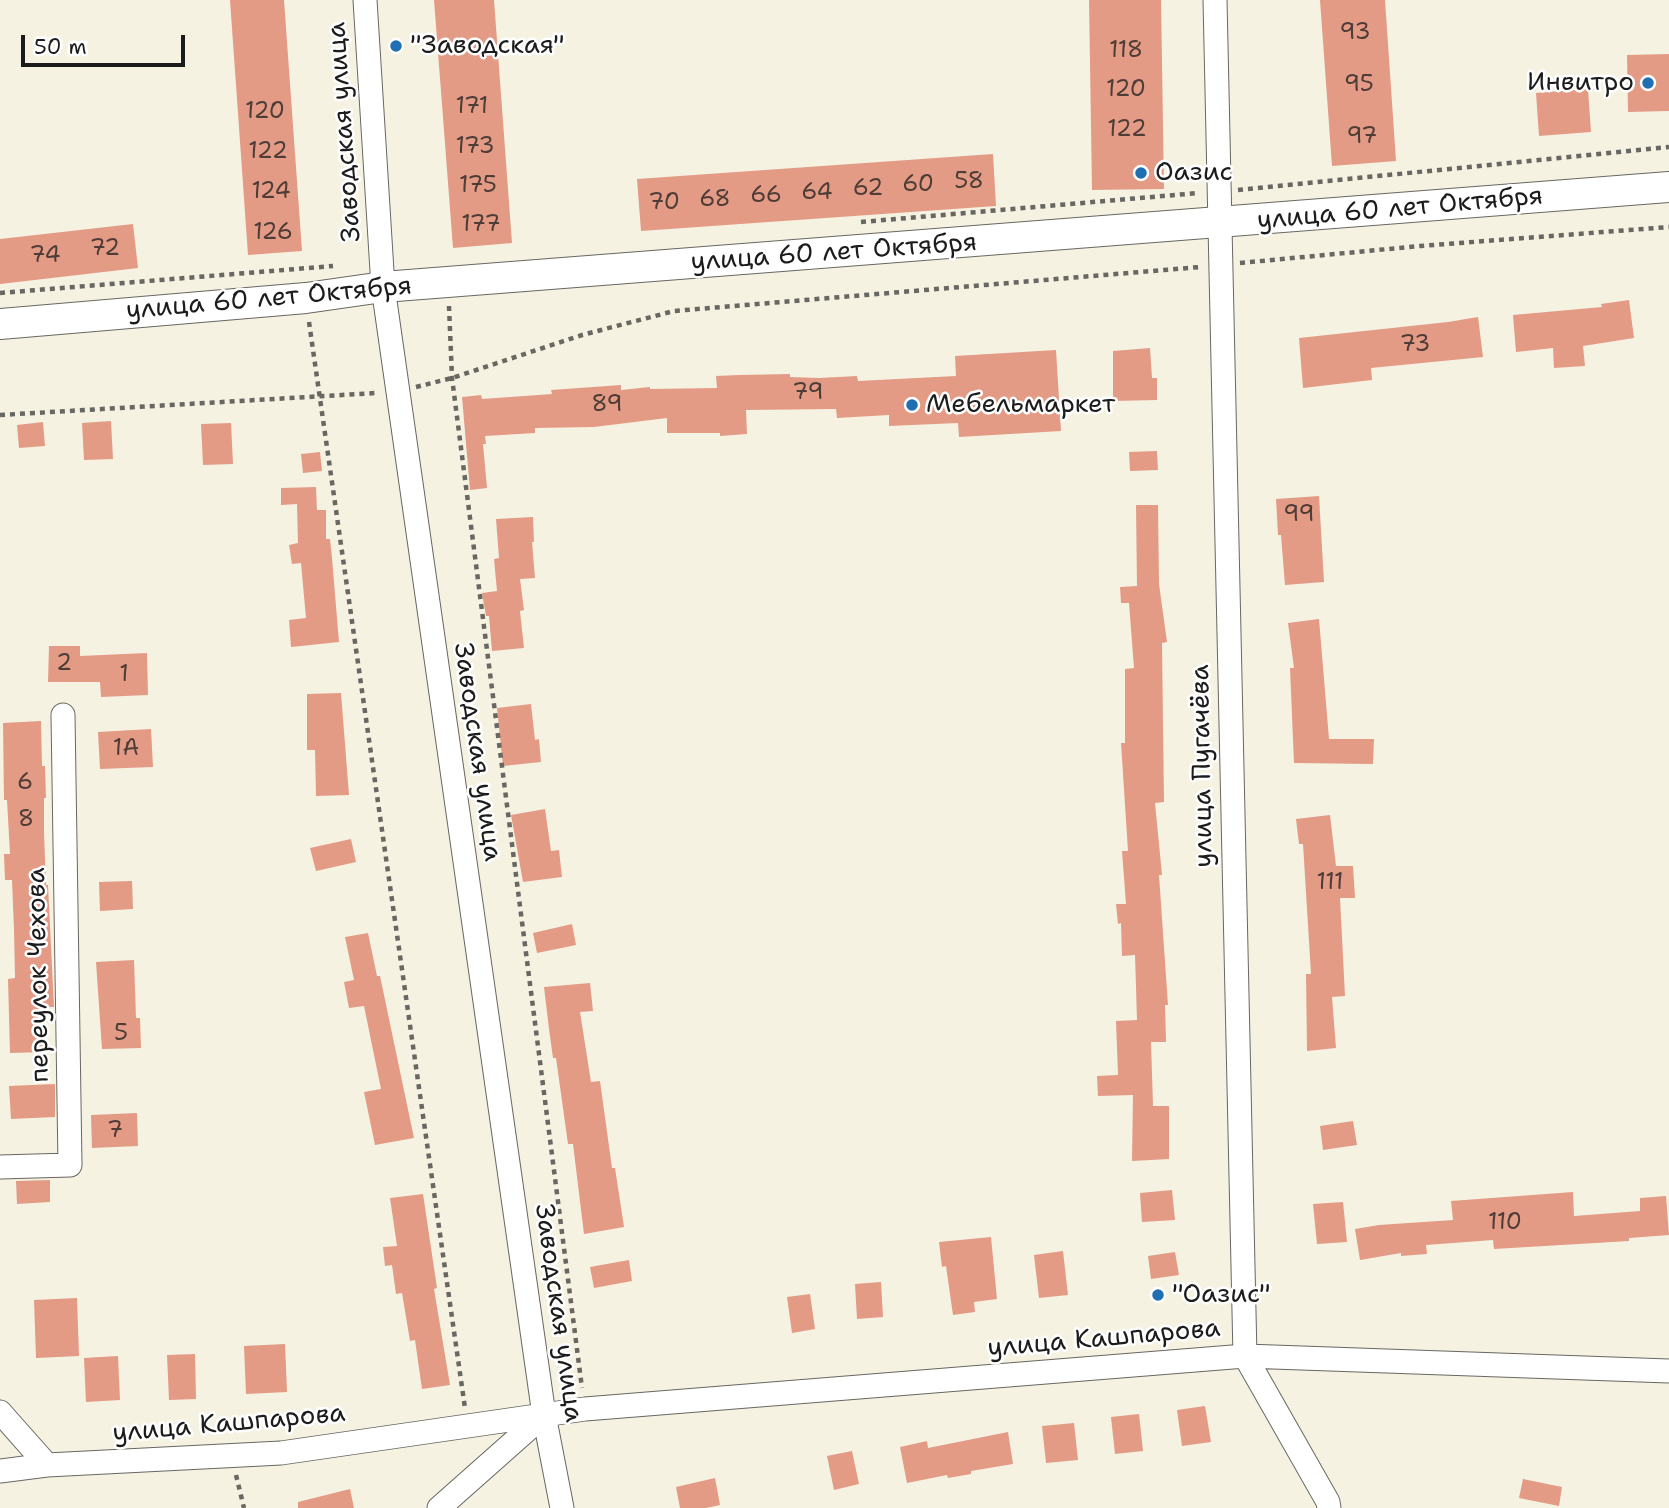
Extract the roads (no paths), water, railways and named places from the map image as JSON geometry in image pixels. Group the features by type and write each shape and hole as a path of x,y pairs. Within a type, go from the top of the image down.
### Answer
{"main road":[{"name":"улица 60 лет Октября","path":"0,324 306,298 383,288 1669,187"}],"street":[{"name":"Заводская улица","path":"365,0 383,288 544,1415 562,1508"},
{"name":"улица Пугачёва","path":"1215,0 1245,1356 1329,1508"},
{"name":"переулок Чехова","path":"0,1167 70,1165 63,715"},
{"name":"улица Кашпарова","path":"0,1471 47,1465 281,1453 585,1409 1245,1356 1669,1371"},
{"path":"0,1412 47,1465"},
{"path":"439,1508 544,1415"}],"place":[{"name":"\"Заводская\"","path":"396,46"},
{"name":"Инвитро","path":"1648,83"},
{"name":"Оазис","path":"1141,173"},
{"name":"Мебельмаркет","path":"912,405"},
{"name":"\"Оазис\"","path":"1158,1295"}]}
